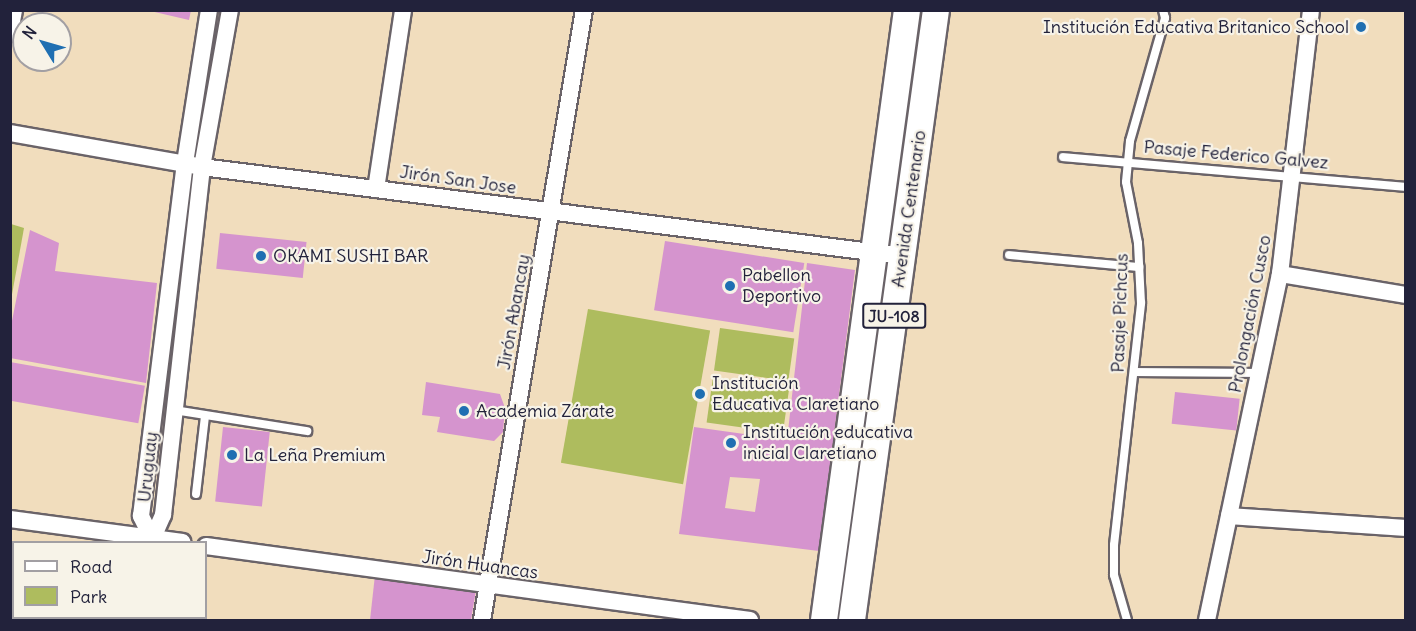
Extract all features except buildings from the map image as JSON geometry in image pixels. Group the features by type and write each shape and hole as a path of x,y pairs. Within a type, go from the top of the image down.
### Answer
{"main road":[{"name":"Avenida Centenario","path":"824,621 907,10"},
{"name":"Avenida Centenario","path":"852,621 936,10"}],"street":[{"path":"10,33 14,10"},
{"name":"Uruguay","path":"152,540 163,515 209,10"},
{"name":"Uruguay","path":"152,540 141,516 194,165 230,10"},
{"path":"376,189 404,10"},
{"name":"Jirón Abancay","path":"482,621 584,10"},
{"name":"Prolongación Cusco","path":"1206,621 1280,274 1311,10"},
{"name":"Jirón San Jose","path":"10,133 194,165 551,213 903,255"},
{"path":"1280,274 1406,295"},
{"path":"1229,516 1406,528"},
{"path":"10,519 152,540"},
{"name":"Jirón Huancas","path":"207,546 750,621"}],"lane":[{"name":"Pasaje Pichcus","path":"1127,621 1114,575 1114,545 1136,372 1139,267 1126,182 1130,141 1165,18 1163,10"},
{"name":"Pasaje Federico Galvez","path":"1063,158 1406,187"},
{"path":"1009,255 1139,267"},
{"path":"1136,372 1259,374"},
{"path":"174,410 307,432"},
{"path":"196,494 205,416"}],"green space":[{"path":"10,225 24,228 11,300"},
{"path":"588,309 710,331 683,484 561,463"},
{"path":"720,328 794,338 788,381 714,371"},
{"path":"713,377 789,388 783,433 707,423"}],"place":[{"name":"Institución Educativa Britanico School","path":"1361,27"},
{"name":"OKAMI SUSHI BAR","path":"261,256"},
{"name":"Pabellon Deportivo","path":"730,286"},
{"name":"Institución Educativa Claretiano","path":"700,394"},
{"name":"Academia Zárate","path":"464,411"},
{"name":"Institución educativa inicial Claretiano","path":"731,443"},
{"name":"La Leña Premium","path":"232,455"}]}
